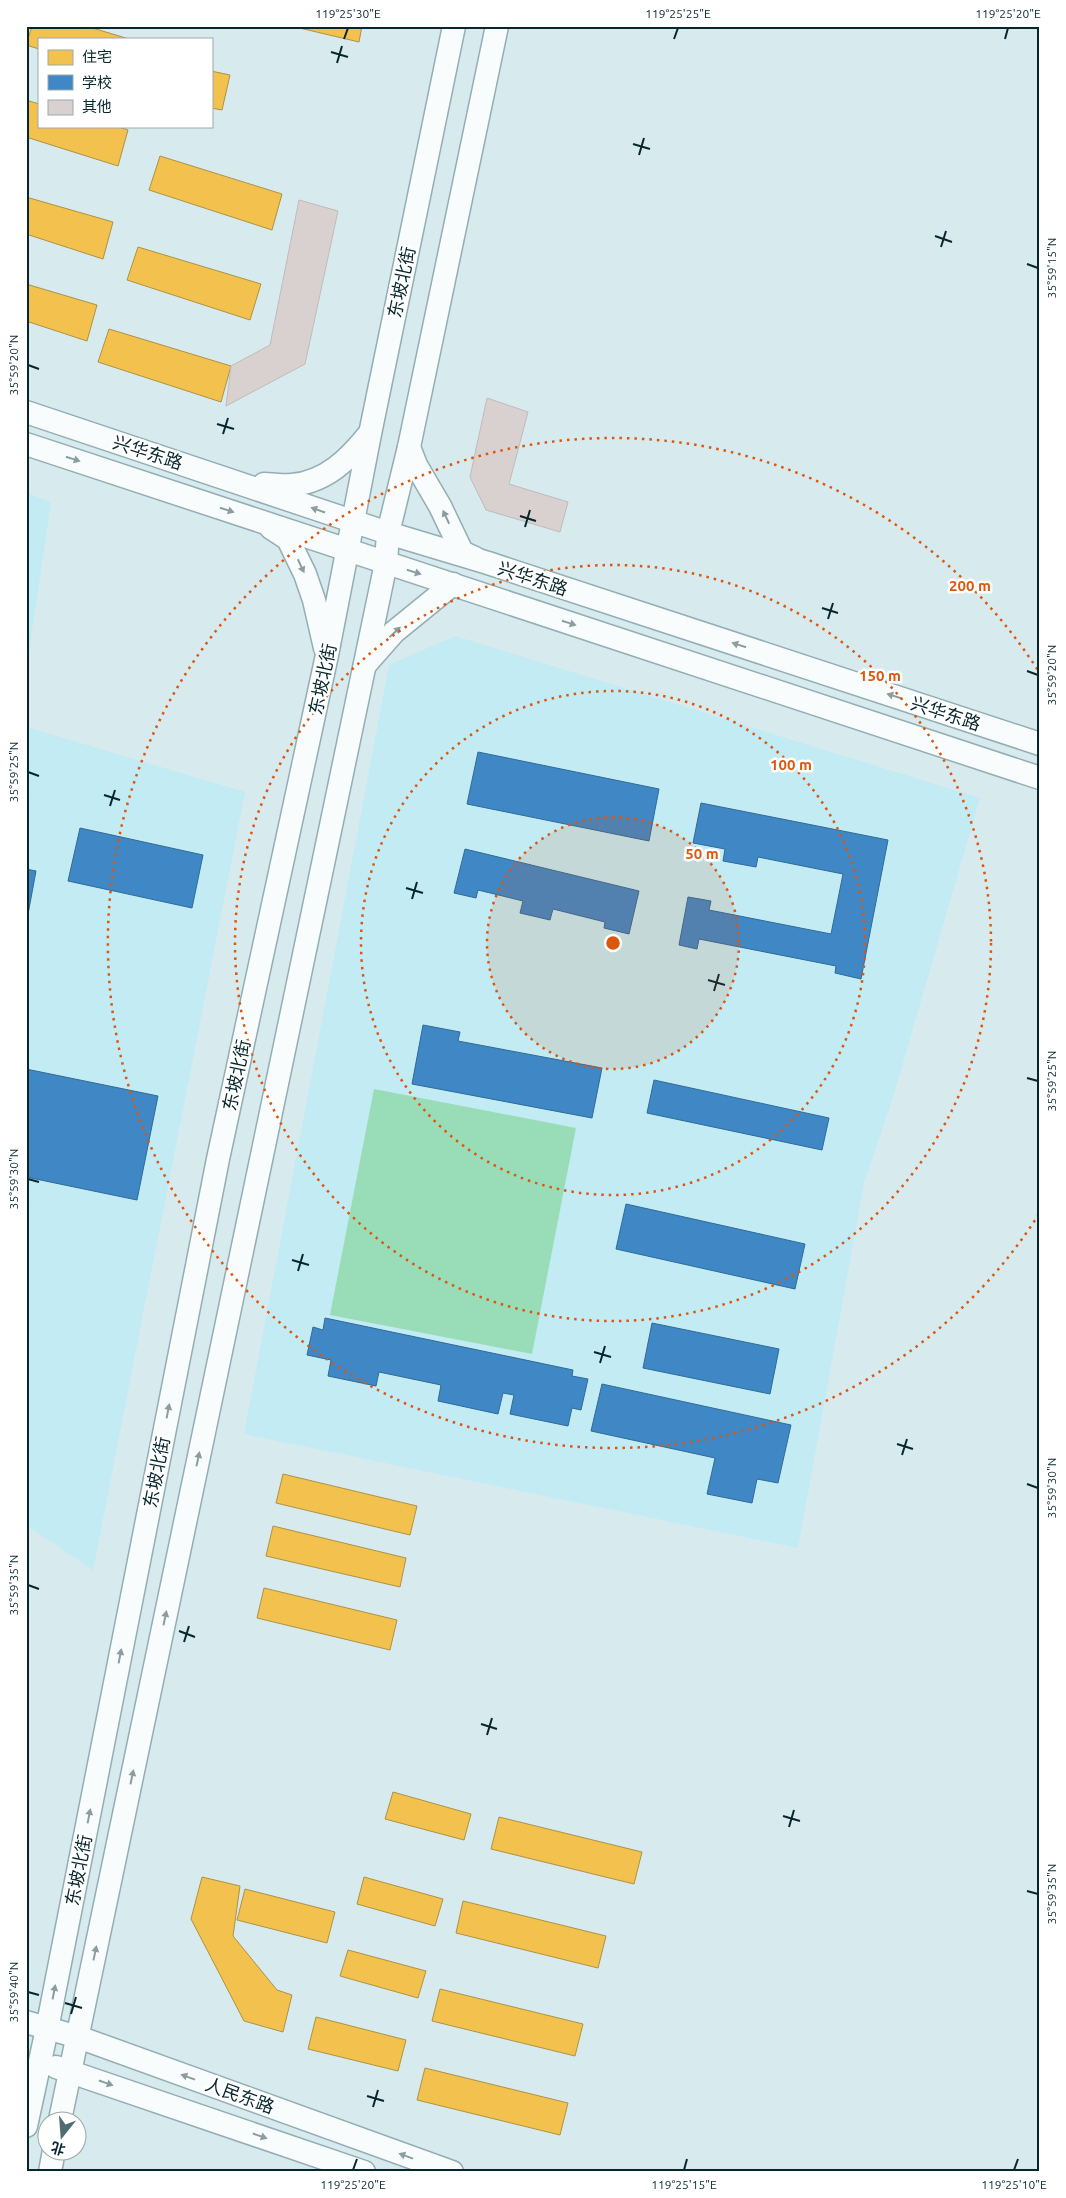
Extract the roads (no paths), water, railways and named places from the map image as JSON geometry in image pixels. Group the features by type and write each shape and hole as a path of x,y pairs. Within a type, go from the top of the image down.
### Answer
{"main road":[{"name":"东坡北街","path":"26,2126 37,2025 218,1159 327,655 370,434 454,26"},
{"name":"东坡北街","path":"62,2110 386,563 388,534 409,447 496,26"},
{"name":"兴华东路","path":"26,412 388,534 488,563 1040,744"},
{"path":"238,483 293,485 328,474 351,456 370,434"},
{"path":"26,444 1040,778"},
{"path":"409,447 416,465 440,506 462,552 488,563"},
{"path":"258,520 288,539 314,600 327,655"},
{"path":"363,668 394,632 453,584"},
{"name":"人民东路","path":"37,2025 78,2037 452,2172"},
{"name":"人民东路","path":"33,2061 69,2070 364,2172"}]}
